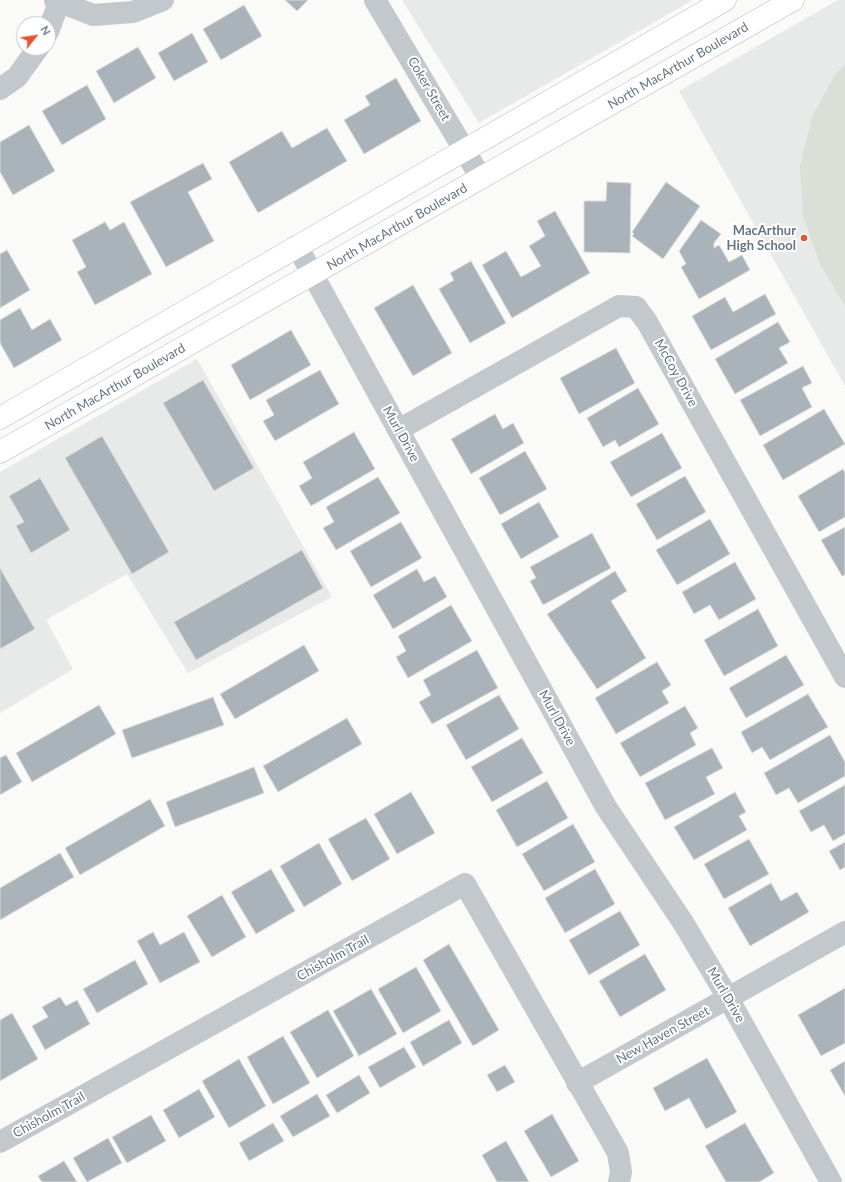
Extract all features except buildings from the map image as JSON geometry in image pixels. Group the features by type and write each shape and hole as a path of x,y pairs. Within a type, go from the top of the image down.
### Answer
{"main road":[{"path":"0,418 725,0"},
{"name":"North MacArthur Boulevard","path":"1,448 482,178 793,0"}],"street":[{"path":"53,16 57,1 93,15 133,12 163,0"},
{"name":"Coker Street","path":"375,0 482,178"},
{"path":"0,89 17,77 32,56"},
{"name":"Murl Drive","path":"297,246 606,807 684,924 728,998 831,1182"},
{"name":"McCoy Drive","path":"398,430 619,306 636,307 647,322 845,677"},
{"name":"Chisholm Trail","path":"0,1142 465,884 577,1083"},
{"name":"New Haven Street","path":"577,1083 845,932"},
{"path":"577,1083 618,1153 621,1172 619,1182"}],"shaded area":[{"path":"402,0 693,0 479,123"},
{"name":"MacArthur High School","path":"838,0 845,0 845,386 679,91"},
{"path":"845,65 845,306 820,264 803,216 800,166 812,117 836,73"},
{"path":"197,359 332,597 188,673 127,574 46,620 73,669 0,713 0,472"}],"place":[{"name":"MacArthur High School","path":"804,238"}]}
